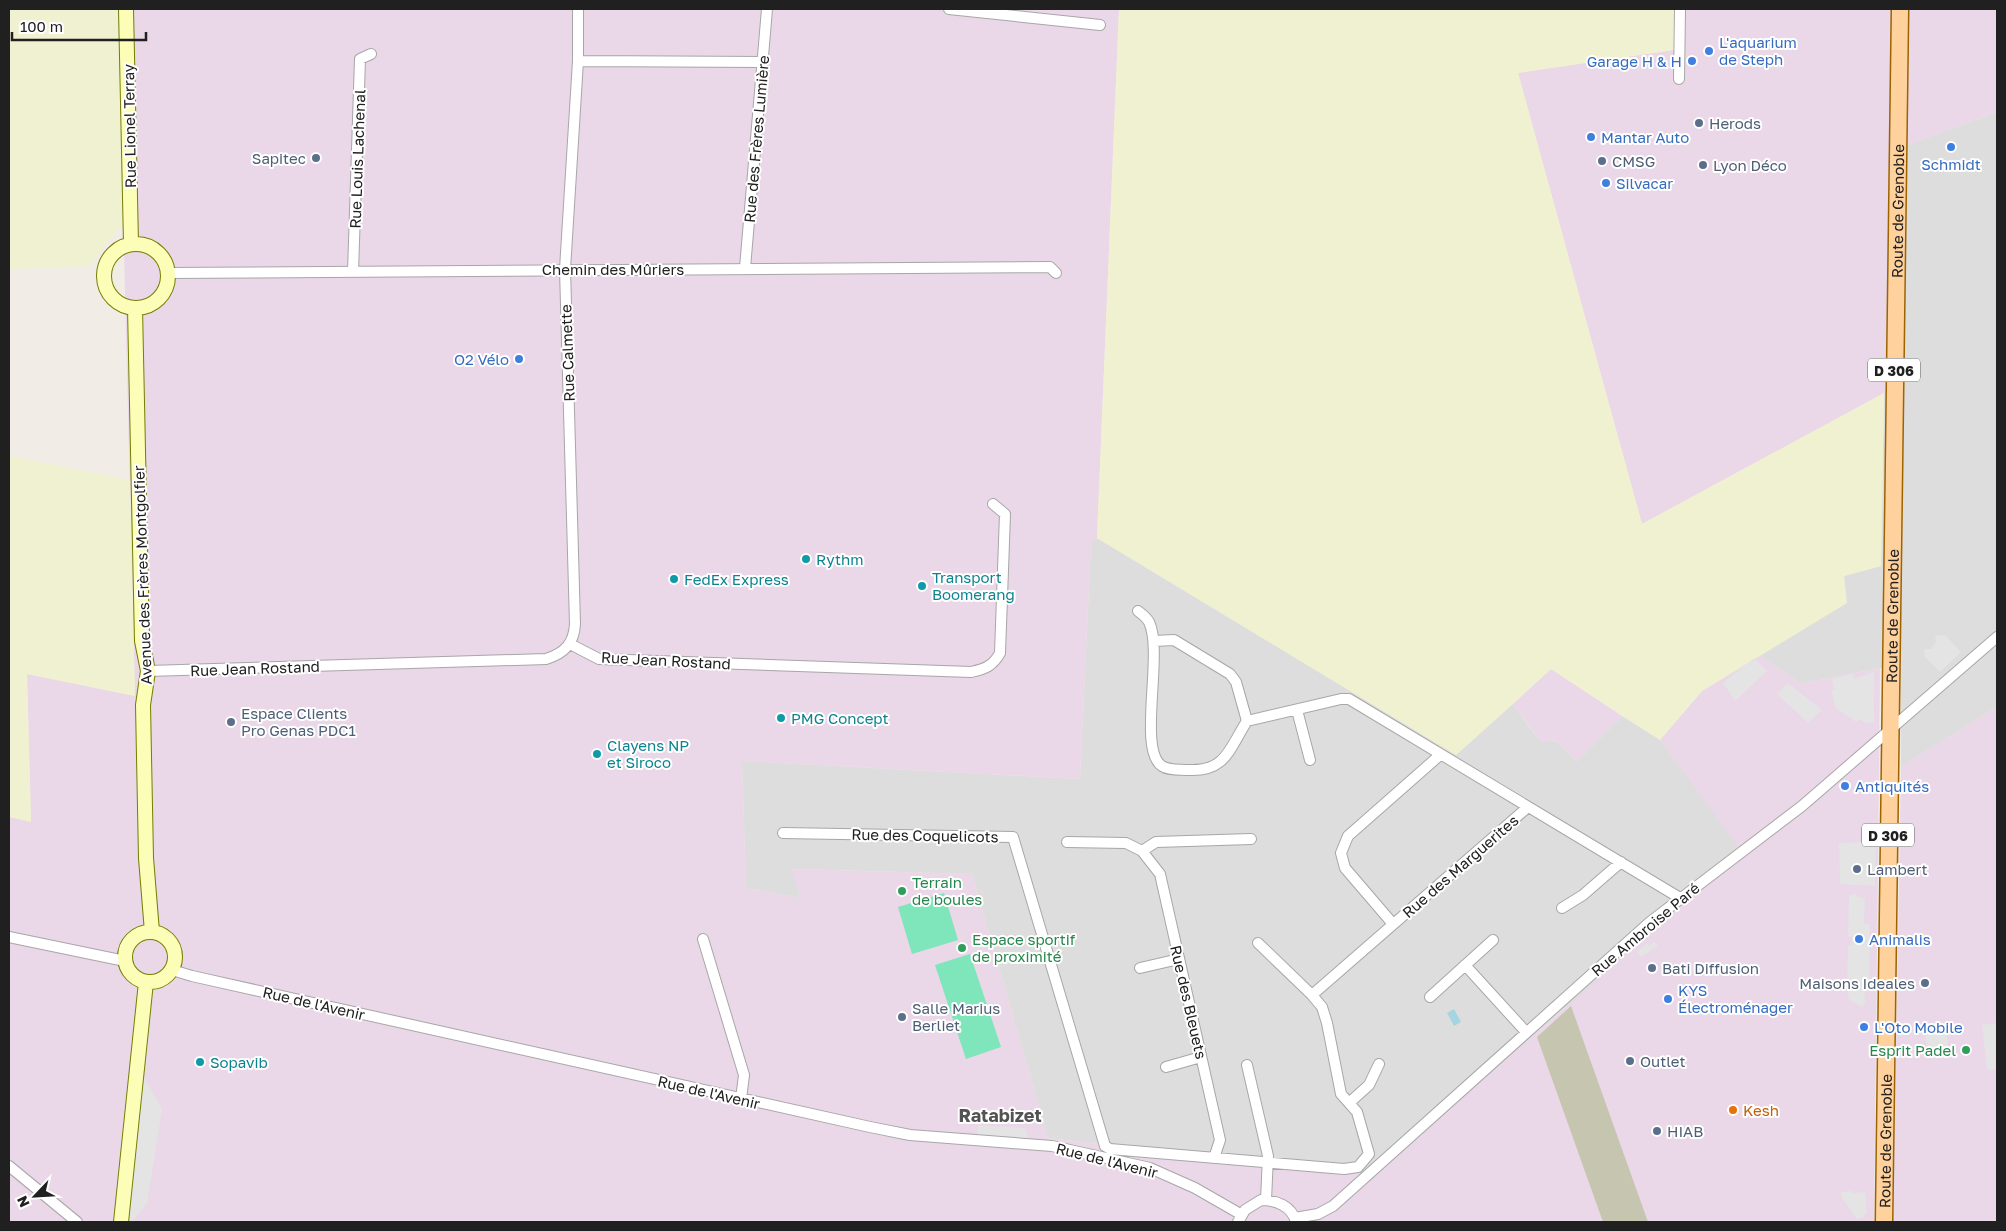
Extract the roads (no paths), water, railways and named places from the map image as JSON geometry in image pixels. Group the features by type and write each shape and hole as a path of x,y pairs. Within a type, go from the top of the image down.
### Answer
{"main road":[{"name":"Route de Grenoble","path":"1884,1222 1900,9"}],"street":[{"name":"Rue Lionel Terray","path":"126,9 131,244"},
{"name":"Rue Calmette","path":"570,644 574,635 575,624 565,269 578,61 578,9"},
{"name":"Rue des Frères Lumière","path":"745,268 767,9"},
{"path":"950,9 1100,25"},
{"path":"1679,79 1680,9"},
{"name":"Rue Louis Lachenal","path":"354,272 360,59 371,54"},
{"path":"578,61 763,62"},
{"path":"131,244 148,246 156,250 162,257 168,273 168,284 159,298 146,306 135,308 125,306 109,292 104,272 113,253 131,244"},
{"name":"Chemin des Mûriers","path":"168,273 1050,267 1056,273"},
{"name":"Avenue des Frères Montgolfier","path":"135,308 142,641 148,671 143,705 146,858 152,932"},
{"name":"Rue Jean Rostand","path":"148,671 546,659 560,654 570,644 599,659 971,672 985,669 995,662 1000,653 1005,514 993,504"},
{"path":"1138,610 1148,621 1154,641 1151,750 1161,766 1167,769 1205,771 1214,768 1222,761 1247,721 1340,699 1349,699 1440,755"},
{"name":"Rue Ambroise Paré","path":"1296,1220 1318,1214 1333,1206 1526,1032 1680,898 1802,806 1997,638"},
{"path":"1154,641 1174,640 1230,674 1236,682 1247,721"},
{"path":"1297,710 1310,760"},
{"name":"Rue des Marguerites","path":"1393,924 1345,868 1341,853 1348,836 1440,755 1680,898"},
{"name":"Rue des Marguerites","path":"1312,994 1528,807"},
{"name":"Rue des Coquelicots","path":"783,833 1012,837 1106,1146"},
{"path":"1067,842 1126,843 1142,851 1156,842 1251,840"},
{"name":"Rue des Bleuets","path":"1142,851 1160,874 1220,1140 1214,1158"},
{"path":"1562,908 1583,894 1621,862"},
{"path":"152,932 166,937 175,956 172,970 161,980 146,982 135,977 125,961 128,946 132,940 138,935 152,932"},
{"path":"9,936 125,961"},
{"path":"703,939 744,1075 741,1099"},
{"path":"1430,997 1493,940"},
{"path":"1258,943 1312,994 1322,1007 1341,1094 1350,1102 1369,1085 1379,1064"},
{"path":"1140,968 1179,959"},
{"path":"1465,965 1526,1032"},
{"name":"Rue de l'Avenir","path":"172,970 741,1099 910,1135 1052,1146 1150,1168 1195,1188 1240,1219"},
{"path":"120,1220 146,982"},
{"path":"1166,1067 1201,1058"},
{"path":"1247,1065 1268,1163 1266,1200"},
{"name":"Rue de l'Avenir","path":"1106,1146 1110,1149 1268,1163 1344,1169 1358,1167 1369,1154 1357,1112 1350,1102"},
{"path":"9,1166 77,1222"},
{"path":"1240,1219 1251,1204 1266,1200 1280,1203 1290,1210 1296,1220"}],"water":[{"path":"1454,1009 1461,1022 1454,1026 1447,1013"}],"place":[{"name":"L'aquarium de Steph","path":"1709,51"},
{"name":"Garage H & H","path":"1692,61"},
{"name":"Herods","path":"1699,123"},
{"name":"Mantar Auto","path":"1591,137"},
{"name":"Schmidt","path":"1951,147"},
{"name":"Sapitec","path":"316,158"},
{"name":"CMSG","path":"1602,161"},
{"name":"Lyon Déco","path":"1703,165"},
{"name":"Silvacar","path":"1606,183"},
{"name":"O2 Vélo","path":"519,359"},
{"name":"Rythm","path":"806,559"},
{"name":"FedEx Express","path":"674,579"},
{"name":"Transport Boomerang","path":"922,586"},
{"name":"PMG Concept","path":"781,718"},
{"name":"Espace Clients Pro Genas PDC1","path":"231,722"},
{"name":"Clayens NP et Siroco","path":"597,754"},
{"name":"Antiquités","path":"1845,786"},
{"name":"Lambert","path":"1857,869"},
{"name":"Terrain de boules","path":"902,891"},
{"name":"Animalis","path":"1859,939"},
{"name":"Espace sportif de proximité","path":"962,948"},
{"name":"Bati Diffusion","path":"1652,968"},
{"name":"Maisons Ideales","path":"1925,983"},
{"name":"KYS Électroménager","path":"1668,999"},
{"name":"Salle Marius Berliet","path":"902,1017"},
{"name":"L'Oto Mobile","path":"1864,1027"},
{"name":"Esprit Padel","path":"1966,1050"},
{"name":"Outlet","path":"1630,1061"},
{"name":"Sopavib","path":"200,1062"},
{"name":"Kesh","path":"1733,1110"},
{"name":"HIAB","path":"1657,1131"}],"district":[{"name":"Ratabizet","path":"1000,1115"}]}
